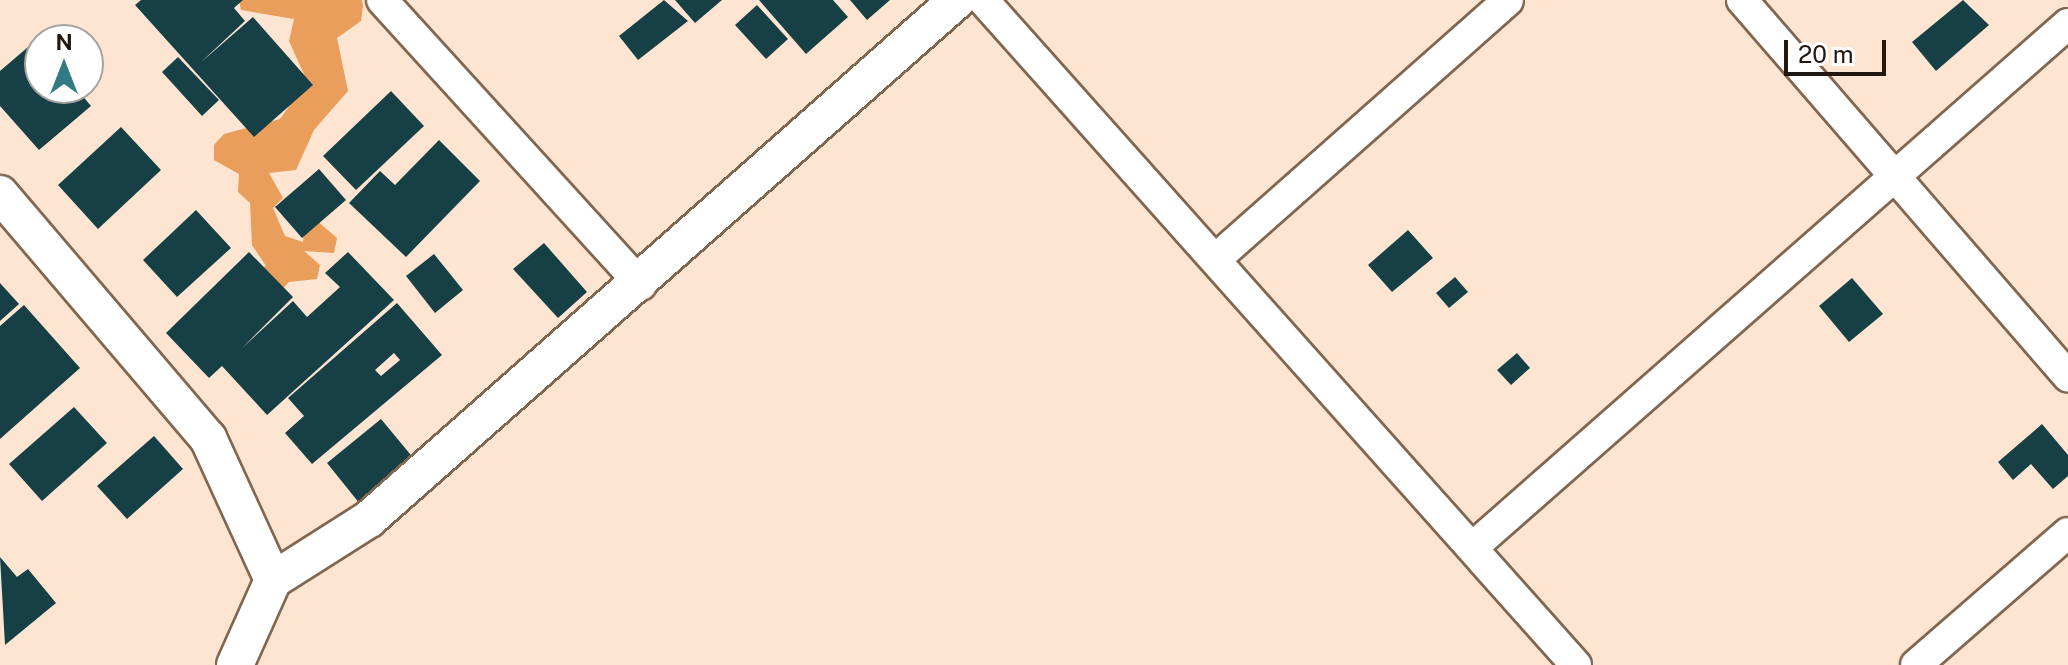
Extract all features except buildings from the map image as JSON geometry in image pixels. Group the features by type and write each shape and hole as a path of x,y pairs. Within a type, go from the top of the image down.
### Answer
{"street":[{"path":"382,0 641,285"},
{"path":"235,665 273,580 369,519 641,285 957,0"},
{"path":"983,0 1218,257 1576,665"},
{"path":"1218,257 1508,0"},
{"path":"1742,0 2068,377"},
{"path":"1473,547 2068,24"},
{"path":"0,194 208,438 273,580"},
{"path":"1916,665 2068,533"}],"shaded area":[{"path":"239,0 362,0 363,6 361,21 337,38 348,91 314,130 296,170 269,173 283,198 273,208 285,236 303,242 304,228 315,219 337,238 334,253 304,251 320,265 317,279 289,282 268,304 256,269 266,266 252,245 250,203 238,192 239,174 214,160 214,145 224,134 280,119 307,81 289,41 294,19 241,10"}]}
